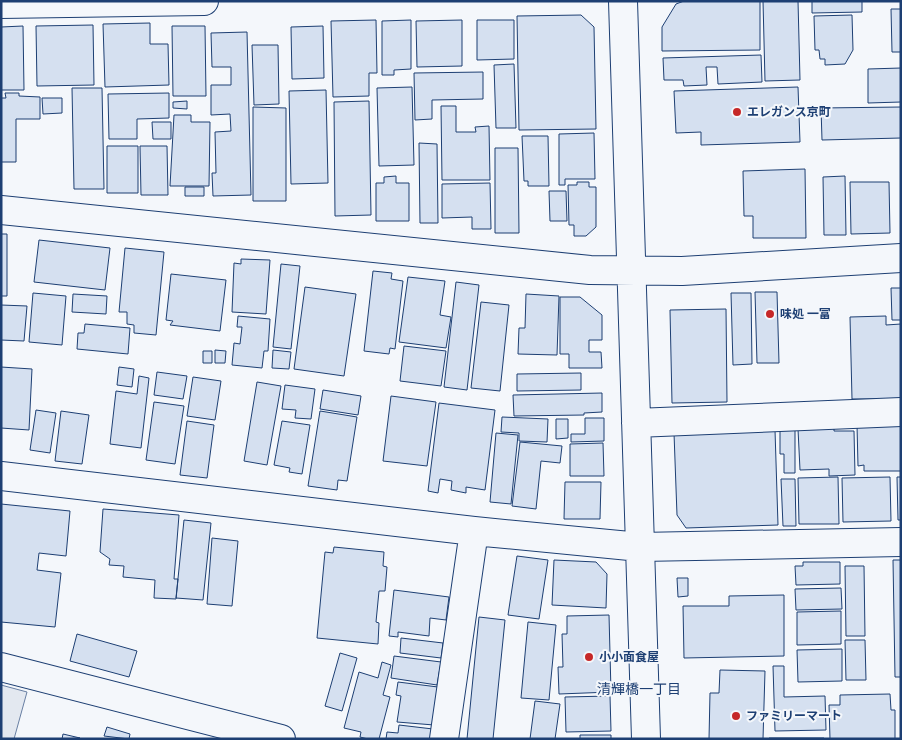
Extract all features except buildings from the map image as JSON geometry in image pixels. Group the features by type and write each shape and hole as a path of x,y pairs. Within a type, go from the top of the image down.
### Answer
{"street":[{"path":"1,4 204,1"},
{"path":"624,1 646,739"},
{"path":"1,210 590,270 682,271 901,258"},
{"path":"636,423 901,412"},
{"path":"1,476 474,531 640,547 901,542"},
{"path":"444,739 474,531"},
{"path":"1,667 281,739"}],"shaded area":[{"path":"1,685 27,692 14,739 1,739"}],"place":[{"name":"エレガンス京町","path":"737,112"},
{"name":"味処 一富","path":"770,314"},
{"name":"小小面食屋","path":"589,657"},
{"name":"ファミリーマート","path":"736,716"}],"district":[{"name":"清輝橋一丁目","path":"639,689"}]}
